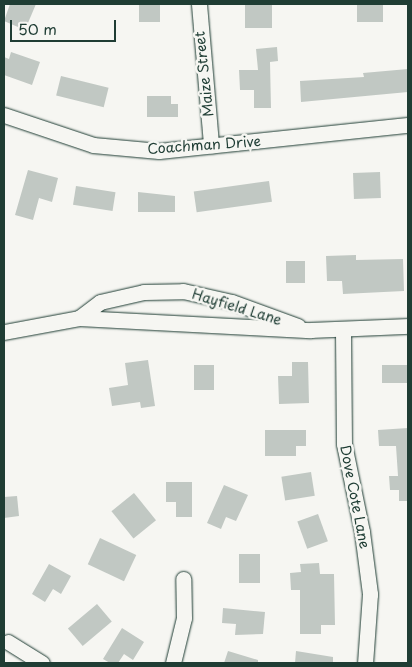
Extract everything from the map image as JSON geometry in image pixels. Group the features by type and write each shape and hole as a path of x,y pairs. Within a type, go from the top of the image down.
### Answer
{"street":[{"name":"Maize Street","path":"199,4 212,145"},
{"name":"Coachman Drive","path":"4,115 68,138 119,149 159,151 408,125"},
{"name":"Hayfield Lane","path":"79,318 100,302 144,292 183,290 232,302 311,330"},
{"name":"Hayfield Lane","path":"4,332 79,318 343,331 408,326"},
{"name":"Dove Cote Lane","path":"343,331 344,444 370,594 365,663"},
{"path":"173,663 184,618 183,579"},
{"path":"8,642 42,663"}],"building":[{"path":"10,4 36,4 25,30 4,21"},
{"path":"139,4 160,4 160,22 139,22"},
{"path":"245,4 272,4 272,28 245,28"},
{"path":"357,4 383,4 383,22 357,22"},
{"path":"277,47 278,61 270,62 271,108 254,108 254,90 240,90 239,70 258,70 256,49"},
{"path":"11,52 40,62 32,85 4,75 4,57 9,59"},
{"path":"408,69 408,92 301,102 300,81 364,77 363,73"},
{"path":"61,76 109,88 104,107 56,95"},
{"path":"147,96 171,96 171,104 178,104 178,117 147,117"},
{"path":"28,170 58,178 52,202 39,198 33,220 15,215"},
{"path":"380,172 381,198 354,199 353,173"},
{"path":"269,181 272,202 197,212 194,192"},
{"path":"76,186 116,192 113,211 73,205"},
{"path":"138,192 175,196 175,212 138,212"},
{"path":"356,255 356,260 403,259 404,291 343,294 342,281 327,281 326,256"},
{"path":"286,261 305,261 305,283 286,283"},
{"path":"148,360 155,406 141,408 140,402 112,406 109,388 128,385 125,363"},
{"path":"292,362 308,362 309,403 279,404 278,376 292,376"},
{"path":"194,365 214,365 214,390 194,390"},
{"path":"382,365 408,365 408,383 382,383"},
{"path":"408,428 408,501 399,501 399,490 390,490 389,476 398,476 396,446 379,446 378,430"},
{"path":"265,430 306,430 306,446 296,446 296,456 265,456"},
{"path":"311,472 315,496 285,500 281,477"},
{"path":"166,482 192,482 192,517 176,517 176,502 166,502"},
{"path":"224,485 248,495 236,521 226,517 221,529 207,523"},
{"path":"134,493 156,520 133,538 111,511"},
{"path":"17,496 19,516 4,518 4,497"},
{"path":"318,514 328,541 307,549 297,522"},
{"path":"100,538 136,555 124,581 88,564"},
{"path":"239,554 260,554 260,583 239,583"},
{"path":"319,563 320,574 334,574 335,625 321,625 321,634 300,634 300,590 291,590 290,573 301,572 300,564"},
{"path":"49,564 71,576 61,594 53,589 45,602 32,594"},
{"path":"97,604 112,622 83,646 68,628"},
{"path":"223,608 265,612 263,634 235,635 236,624 222,623"},
{"path":"122,628 144,642 133,660 124,654 118,663 110,663 103,659"},
{"path":"228,651 258,660 258,663 224,663"},
{"path":"296,651 333,657 333,663 295,663"}]}
